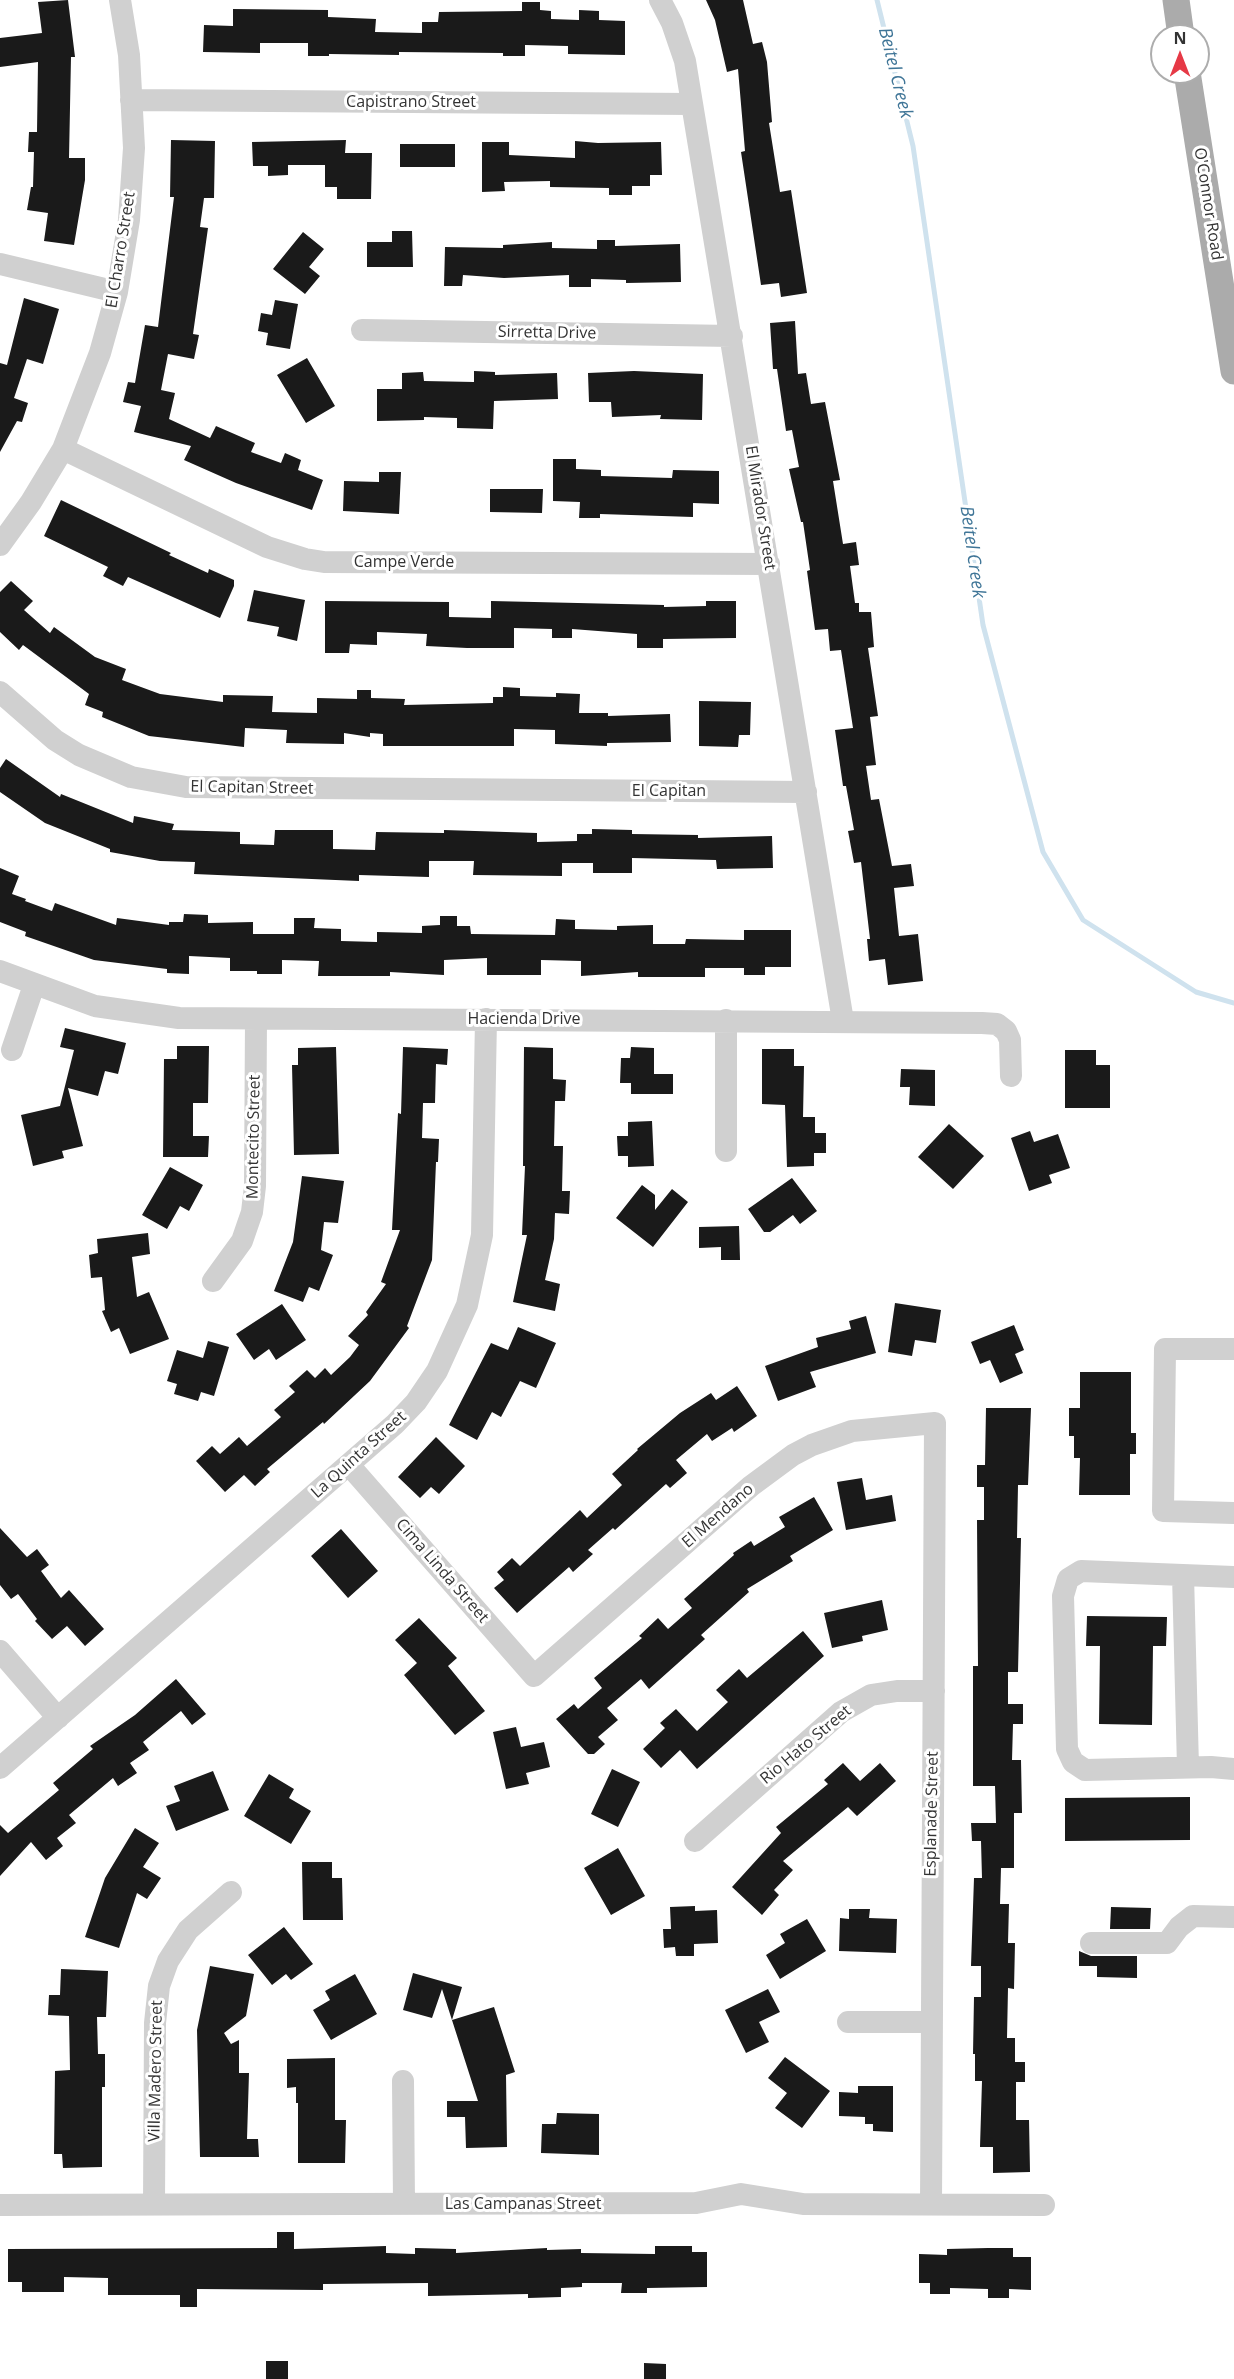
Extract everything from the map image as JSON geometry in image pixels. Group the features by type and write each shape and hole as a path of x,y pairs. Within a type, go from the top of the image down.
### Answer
{"main road":[{"path":"1176,0 1179,24"},
{"name":"O'Connor Road","path":"1189,84 1231,327 1234,371"}],"street":[{"name":"El Charro Street","path":"0,545 32,502 63,449 100,353 117,292 129,220 134,148 129,55 120,0"},
{"name":"El Mirador Street","path":"660,0 680,43 691,104 770,564 843,1021"},
{"name":"Capistrano Street","path":"131,100 691,104"},
{"path":"0,264 117,292"},
{"name":"Sirretta Drive","path":"362,330 732,336"},
{"name":"Campe Verde","path":"63,449 267,547 305,559 336,562 770,564"},
{"name":"El Capitan Street","path":"0,692 55,740 79,755 122,773 158,783 214,788 531,790"},
{"name":"El Capitan","path":"531,790 806,792"},
{"name":"Hacienda Drive","path":"0,970 34,985 95,1006 179,1018 726,1020 997,1024 1006,1031 1010,1040 1011,1076"},
{"path":"12,1050 34,985"},
{"name":"Montecito Street","path":"213,1281 242,1241 252,1212 255,1186 256,1019"},
{"name":"La Quinta Street","path":"0,1768 349,1465 416,1402 437,1371 467,1305 482,1235 486,1019"},
{"path":"726,1020 726,1151"},
{"path":"1234,1349 1165,1348 1163,1510 1234,1512"},
{"name":"El Mendano","path":"534,1677 751,1486 793,1455 812,1445 852,1431 935,1423"},
{"name":"Esplanade Street","path":"931,2205 935,1423"},
{"name":"Cima Linda Street","path":"349,1465 534,1677"},
{"path":"1234,1576 1081,1571 1068,1579 1063,1596 1067,1749 1073,1762 1085,1770 1188,1767 1234,1769"},
{"path":"1183,1575 1188,1767"},
{"path":"0,1651 58,1718"},
{"name":"Rio Hato Street","path":"695,1841 841,1712 871,1695 897,1691 934,1691"},
{"name":"Villa Madero Street","path":"154,2204 155,2023 159,1986 168,1961 188,1930 231,1892"},
{"path":"1091,1942 1167,1942 1179,1927 1193,1917 1234,1917"},
{"path":"848,2022 931,2022"},
{"path":"404,2081 404,2204"},
{"name":"Las Campanas Street","path":"0,2205 696,2203 741,2194 803,2204 1044,2205"}],"building":[{"path":"68,0 75,57 71,57 69,158 85,158 85,180 74,245 44,241 48,213 27,210 31,187 33,187 34,152 28,152 29,132 37,132 38,62 0,67 0,38 42,33 38,2"},
{"path":"706,0 743,0 753,44 762,42 767,62 772,122 769,123 780,192 791,190 807,293 781,297 779,283 761,285 741,152 745,151 738,69 727,72 715,20"},
{"path":"522,2 540,2 540,10 551,11 551,19 579,20 579,10 599,11 599,20 625,21 625,55 568,54 568,46 525,45 525,56 503,56 503,53 399,52 399,55 308,56 308,43 260,43 260,53 203,52 204,25 233,26 233,9 328,10 328,17 376,19 375,32 422,33 422,22 438,22 439,12 522,11"},
{"path":"171,140 215,141 214,198 204,198 200,227 208,228 193,334 199,335 194,359 168,354 161,390 175,393 169,419 210,438 216,426 255,443 251,452 281,463 285,453 301,460 298,470 323,480 312,510 236,483 184,460 191,446 134,432 141,406 123,402 128,382 135,383 145,325 158,327 174,197 170,197"},
{"path":"346,140 345,153 372,153 371,199 337,199 337,187 325,187 325,165 288,165 288,175 268,176 268,166 253,166 252,142"},
{"path":"575,141 661,142 662,175 650,175 650,186 632,186 632,195 609,195 609,188 550,187 550,181 504,182 505,191 482,192 482,142 509,142 509,155 575,158"},
{"path":"400,144 455,144 455,167 400,167"},
{"path":"392,231 412,231 413,267 367,267 367,242 392,242"},
{"path":"303,232 324,249 309,267 320,276 305,294 273,269"},
{"path":"597,240 615,240 615,246 680,244 681,282 626,283 626,280 591,279 591,287 569,287 569,275 504,278 463,275 462,286 444,286 445,247 503,248 503,245 552,242 552,248 597,249"},
{"path":"24,298 59,309 43,364 27,359 14,398 28,403 22,422 17,421 0,452 0,363 7,365"},
{"path":"275,300 298,304 290,349 266,345 268,333 258,331 261,313 272,315"},
{"path":"795,321 798,374 806,373 811,404 825,402 840,480 833,481 843,544 856,542 859,565 850,566 855,603 859,603 859,612 871,612 874,647 868,648 878,716 870,717 876,765 866,766 871,800 879,799 892,866 911,864 914,886 894,888 899,936 918,934 923,981 888,985 885,959 869,961 867,939 870,939 861,862 854,863 848,831 854,830 846,786 843,786 835,730 853,728 841,650 830,651 828,629 815,630 803,522 801,522 789,469 799,467 792,430 786,431 777,369 773,369 770,323"},
{"path":"307,358 335,406 306,423 277,375"},
{"path":"474,371 495,372 495,375 557,373 558,399 494,401 493,429 457,428 457,418 424,417 424,420 377,421 377,389 402,389 402,373 423,372 424,381 474,382"},
{"path":"634,371 703,374 702,420 660,419 661,415 612,417 611,402 589,402 588,373"},
{"path":"553,459 576,459 576,469 601,470 601,476 672,478 673,470 719,471 719,504 693,503 693,517 600,514 600,518 579,518 580,502 553,501"},
{"path":"379,472 401,472 399,514 343,511 344,481 379,482"},
{"path":"490,489 543,489 542,513 490,512"},
{"path":"61,500 171,553 169,555 208,573 209,569 234,580 234,586 220,618 128,577 123,586 103,576 108,567 44,536"},
{"path":"11,581 33,601 24,610 50,633 54,627 95,657 126,669 122,680 160,694 223,702 223,695 273,696 272,712 317,713 317,698 357,699 357,690 371,690 371,698 405,699 404,705 493,703 493,697 503,697 503,687 520,688 520,696 556,697 556,693 580,694 579,713 608,713 608,716 670,714 671,742 607,743 607,746 555,744 555,730 514,729 514,746 383,746 383,734 370,733 370,737 344,733 344,744 286,743 287,730 245,728 244,747 149,736 102,717 103,712 85,705 89,694 23,645 19,650 0,632 0,592"},
{"path":"254,590 305,600 297,641 277,636 279,627 247,621"},
{"path":"325,601 449,602 449,617 491,618 491,601 664,605 664,607 706,606 706,601 736,601 736,638 663,639 663,648 637,648 637,634 572,629 572,638 552,638 552,629 514,628 514,648 467,648 426,646 427,634 377,632 377,645 350,644 349,653 325,653"},
{"path":"699,701 751,702 750,735 739,735 738,747 699,746"},
{"path":"6,759 60,797 61,794 133,823 134,816 174,824 172,830 240,832 240,844 274,845 275,830 333,830 333,849 375,850 376,832 444,833 444,830 537,833 537,842 577,841 577,834 592,834 592,829 632,830 632,834 698,835 698,838 772,836 773,868 717,869 716,860 632,858 632,873 593,873 593,863 562,863 562,876 473,875 474,861 429,861 429,877 359,875 359,881 194,874 195,862 160,861 110,852 110,849 45,823 0,792 0,768"},
{"path":"0,868 19,876 12,894 26,899 25,901 52,911 55,903 116,925 117,918 169,925 169,922 183,922 184,914 208,915 208,923 253,922 253,934 294,934 294,918 315,918 314,928 341,929 341,941 377,942 377,932 422,933 422,926 440,925 440,916 457,916 457,926 470,926 471,934 555,935 556,919 575,920 575,929 617,930 617,926 653,925 653,944 685,944 686,939 744,940 744,930 791,930 791,967 765,967 765,975 744,975 744,968 705,968 705,977 638,977 638,972 581,976 581,961 541,960 541,975 487,975 487,958 444,960 444,975 390,972 390,976 318,976 319,961 282,960 282,974 257,974 257,971 230,971 230,958 189,956 189,974 167,973 167,969 94,960 25,936 26,932 0,922"},
{"path":"65,1028 126,1043 118,1074 105,1071 98,1096 68,1088 83,1146 62,1151 64,1158 33,1166 21,1115 60,1106 74,1050 60,1047"},
{"path":"177,1046 209,1046 208,1103 193,1103 193,1136 209,1136 208,1157 163,1157 164,1059 177,1059"},
{"path":"336,1047 339,1154 294,1155 292,1065 298,1065 298,1048"},
{"path":"403,1047 448,1049 447,1065 436,1064 435,1103 423,1103 422,1138 439,1139 432,1260 407,1326 409,1328 370,1381 324,1424 323,1422 267,1469 270,1472 255,1486 244,1475 225,1492 196,1461 212,1446 220,1454 239,1437 247,1446 281,1417 274,1410 295,1392 289,1386 307,1370 315,1378 325,1368 331,1375 359,1345 348,1336 368,1315 366,1312 386,1284 381,1282 400,1230 392,1230 398,1113 401,1114"},
{"path":"524,1047 553,1048 553,1079 566,1080 565,1101 555,1101 554,1146 563,1146 562,1191 570,1191 569,1214 555,1213 554,1239 545,1280 560,1284 555,1311 513,1302 527,1235 522,1235 525,1166 523,1166"},
{"path":"631,1047 654,1048 654,1074 673,1074 673,1094 631,1094 631,1083 620,1083 621,1058 630,1058"},
{"path":"762,1049 794,1049 794,1066 804,1066 803,1117 815,1117 815,1133 826,1133 826,1153 814,1153 814,1166 787,1167 785,1105 762,1104"},
{"path":"1065,1050 1096,1050 1096,1065 1110,1065 1110,1108 1065,1108"},
{"path":"901,1069 935,1070 935,1106 909,1105 910,1087 900,1087"},
{"path":"652,1121 654,1166 628,1167 628,1156 618,1156 617,1136 628,1136 628,1122"},
{"path":"949,1124 984,1156 953,1189 918,1157"},
{"path":"1030,1131 1034,1142 1058,1134 1070,1168 1049,1175 1052,1183 1029,1191 1011,1138"},
{"path":"170,1167 203,1185 189,1211 180,1206 167,1229 142,1215"},
{"path":"302,1176 344,1181 338,1223 324,1222 321,1250 333,1255 319,1291 309,1287 303,1302 274,1291 293,1242"},
{"path":"792,1178 817,1211 800,1224 793,1215 770,1232 764,1232 748,1209"},
{"path":"642,1185 655,1195 655,1210 672,1189 688,1202 653,1247 616,1218"},
{"path":"739,1226 740,1260 721,1260 721,1247 699,1248 699,1227"},
{"path":"148,1233 150,1254 132,1257 137,1297 149,1292 169,1339 130,1354 119,1328 111,1332 102,1311 105,1310 102,1277 91,1278 89,1255 98,1253 97,1239"},
{"path":"895,1303 941,1310 936,1343 915,1340 912,1356 888,1352"},
{"path":"282,1304 306,1340 276,1360 269,1349 254,1360 236,1334"},
{"path":"866,1316 876,1353 810,1372 816,1387 778,1401 765,1366 818,1347 816,1338 851,1329 849,1321"},
{"path":"1014,1325 1024,1350 1015,1354 1023,1373 1000,1383 990,1360 980,1364 971,1342"},
{"path":"518,1327 556,1343 536,1388 520,1381 501,1417 492,1412 477,1440 449,1425 491,1343 508,1350"},
{"path":"208,1341 229,1347 214,1396 201,1392 198,1401 174,1394 177,1384 167,1381 177,1350 203,1358"},
{"path":"1080,1372 1131,1372 1131,1433 1136,1433 1136,1454 1130,1454 1130,1495 1079,1495 1080,1458 1074,1458 1074,1436 1069,1436 1069,1408 1080,1408"},
{"path":"737,1386 757,1416 734,1432 732,1428 712,1441 707,1434 676,1460 687,1473 670,1488 666,1484 615,1530 613,1528 588,1550 593,1554 573,1572 569,1567 517,1613 494,1588 504,1580 497,1572 512,1558 520,1566 580,1510 587,1518 622,1485 612,1474 637,1449 680,1413 711,1393 716,1400"},
{"path":"986,1408 1031,1408 1028,1485 1018,1485 1017,1538 1021,1538 1018,1672 1008,1672 1008,1704 1023,1704 1023,1724 1013,1724 1012,1760 1021,1760 1022,1813 1014,1813 1014,1868 1001,1868 1000,1904 1009,1904 1008,1943 1015,1943 1014,1989 1008,1988 1007,2038 1015,2038 1015,2062 1025,2062 1025,2082 1016,2082 1016,2120 1029,2120 1030,2172 993,2173 993,2147 980,2147 982,2081 975,2081 975,2054 973,2054 974,1997 981,1997 981,1966 971,1966 974,1878 982,1878 981,1841 972,1841 971,1823 996,1823 995,1786 973,1786 973,1666 978,1666 977,1520 984,1520 984,1487 977,1487 977,1465 985,1465"},
{"path":"436,1437 465,1466 439,1494 431,1487 420,1498 398,1477"},
{"path":"862,1478 866,1500 892,1495 896,1521 846,1530 837,1482"},
{"path":"814,1497 833,1530 790,1556 793,1561 747,1589 749,1592 701,1635 705,1639 649,1689 641,1679 607,1708 618,1720 598,1737 605,1744 594,1754 588,1754 556,1719 574,1704 578,1709 602,1688 594,1678 642,1638 639,1636 658,1618 668,1629 692,1608 684,1599 734,1555 733,1553 751,1541 754,1546 785,1527 779,1517"},
{"path":"0,1528 27,1557 37,1549 49,1565 41,1571 61,1598 69,1590 104,1629 85,1646 67,1626 52,1639 35,1621 37,1619 18,1594 11,1599 0,1585"},
{"path":"341,1529 378,1571 348,1598 311,1556"},
{"path":"882,1600 888,1630 862,1636 863,1641 832,1648 824,1613"},
{"path":"1087,1616 1167,1617 1166,1646 1153,1646 1152,1725 1099,1724 1100,1646 1086,1646"},
{"path":"419,1618 457,1658 448,1666 485,1711 455,1735 404,1675 417,1663 395,1640"},
{"path":"803,1631 824,1656 697,1769 680,1750 661,1768 643,1749 665,1728 660,1723 676,1709 697,1731 728,1702 716,1690 739,1669 747,1678"},
{"path":"176,1679 206,1714 192,1725 181,1711 143,1742 149,1750 130,1763 137,1773 118,1786 113,1778 69,1815 76,1823 57,1838 63,1846 46,1860 31,1842 0,1876 0,1825 8,1833 59,1790 53,1783 93,1749 90,1746 135,1715"},
{"path":"516,1727 521,1747 544,1742 550,1767 526,1773 529,1784 506,1789 493,1732"},
{"path":"843,1763 860,1781 880,1763 896,1781 857,1816 848,1807 783,1861 793,1870 774,1890 779,1895 762,1915 732,1887 781,1833 776,1827 828,1784 824,1780"},
{"path":"612,1769 640,1782 618,1827 591,1814"},
{"path":"213,1771 229,1810 176,1831 166,1806 180,1801 174,1786"},
{"path":"269,1774 294,1789 289,1798 311,1811 291,1844 244,1816"},
{"path":"1190,1797 1190,1840 1065,1841 1065,1798"},
{"path":"135,1828 159,1843 143,1867 161,1878 147,1899 137,1893 119,1948 85,1937 105,1878"},
{"path":"618,1848 645,1896 611,1915 584,1868"},
{"path":"302,1862 332,1862 332,1878 342,1878 343,1920 303,1920"},
{"path":"695,1906 695,1911 717,1910 718,1943 694,1944 694,1956 676,1956 675,1947 664,1948 663,1929 671,1929 670,1907"},
{"path":"1111,1907 1151,1908 1150,1929 1110,1929"},
{"path":"849,1909 870,1909 869,1918 897,1919 896,1953 839,1951 840,1918 849,1919"},
{"path":"807,1919 826,1951 780,1979 766,1955 785,1943 780,1934"},
{"path":"284,1927 313,1964 291,1980 286,1974 272,1985 248,1955"},
{"path":"1079,1951 1091,1956 1137,1956 1137,1978 1097,1977 1097,1966 1079,1966"},
{"path":"210,1966 254,1974 246,2016 224,2033 231,2044 239,2040 239,2073 249,2073 247,2139 258,2139 259,2157 200,2157 197,2030"},
{"path":"61,1969 108,1971 106,2017 97,2017 98,2054 105,2054 105,2087 102,2087 102,2167 63,2168 62,2154 54,2154 55,2071 70,2070 69,2016 48,2015 49,1995 60,1995"},
{"path":"413,1973 462,1987 452,2020 494,2007 515,2072 506,2075 507,2147 466,2148 465,2117 447,2117 447,2101 478,2101 442,1989 432,2018 403,2010"},
{"path":"355,1974 377,2014 331,2040 313,2010 330,2000 325,1991"},
{"path":"768,1989 780,2012 759,2022 769,2042 746,2053 725,2010"},
{"path":"785,2057 830,2091 802,2128 775,2108 787,2093 768,2078"},
{"path":"335,2058 335,2120 346,2120 345,2163 298,2163 298,2103 296,2103 296,2087 287,2088 287,2059"},
{"path":"858,2086 893,2086 893,2132 873,2131 873,2124 865,2124 865,2117 839,2116 839,2092 858,2093"},
{"path":"557,2113 599,2114 599,2155 541,2153 542,2124 556,2124"},
{"path":"277,2232 294,2232 294,2249 386,2246 386,2253 415,2254 415,2248 456,2249 456,2253 547,2248 547,2250 581,2249 581,2253 655,2254 655,2246 692,2246 692,2252 707,2252 707,2287 647,2288 647,2293 621,2293 622,2283 582,2283 582,2287 561,2288 561,2297 528,2298 528,2294 428,2296 428,2283 323,2284 323,2290 197,2289 197,2307 180,2307 180,2295 108,2295 108,2278 64,2277 64,2292 22,2292 22,2282 8,2282 8,2249 277,2248"},
{"path":"1013,2248 1013,2257 1031,2257 1031,2290 1009,2289 1009,2298 988,2298 988,2289 950,2288 950,2294 930,2294 930,2283 919,2283 919,2254 947,2255 947,2249"},
{"path":"266,2361 288,2361 288,2379 266,2379"},
{"path":"644,2363 666,2364 666,2379 644,2379"}],"waterway":[{"name":"Beitel Creek","path":"877,0 913,146 983,625 1043,852 1083,920 1196,992 1234,1003"}]}
